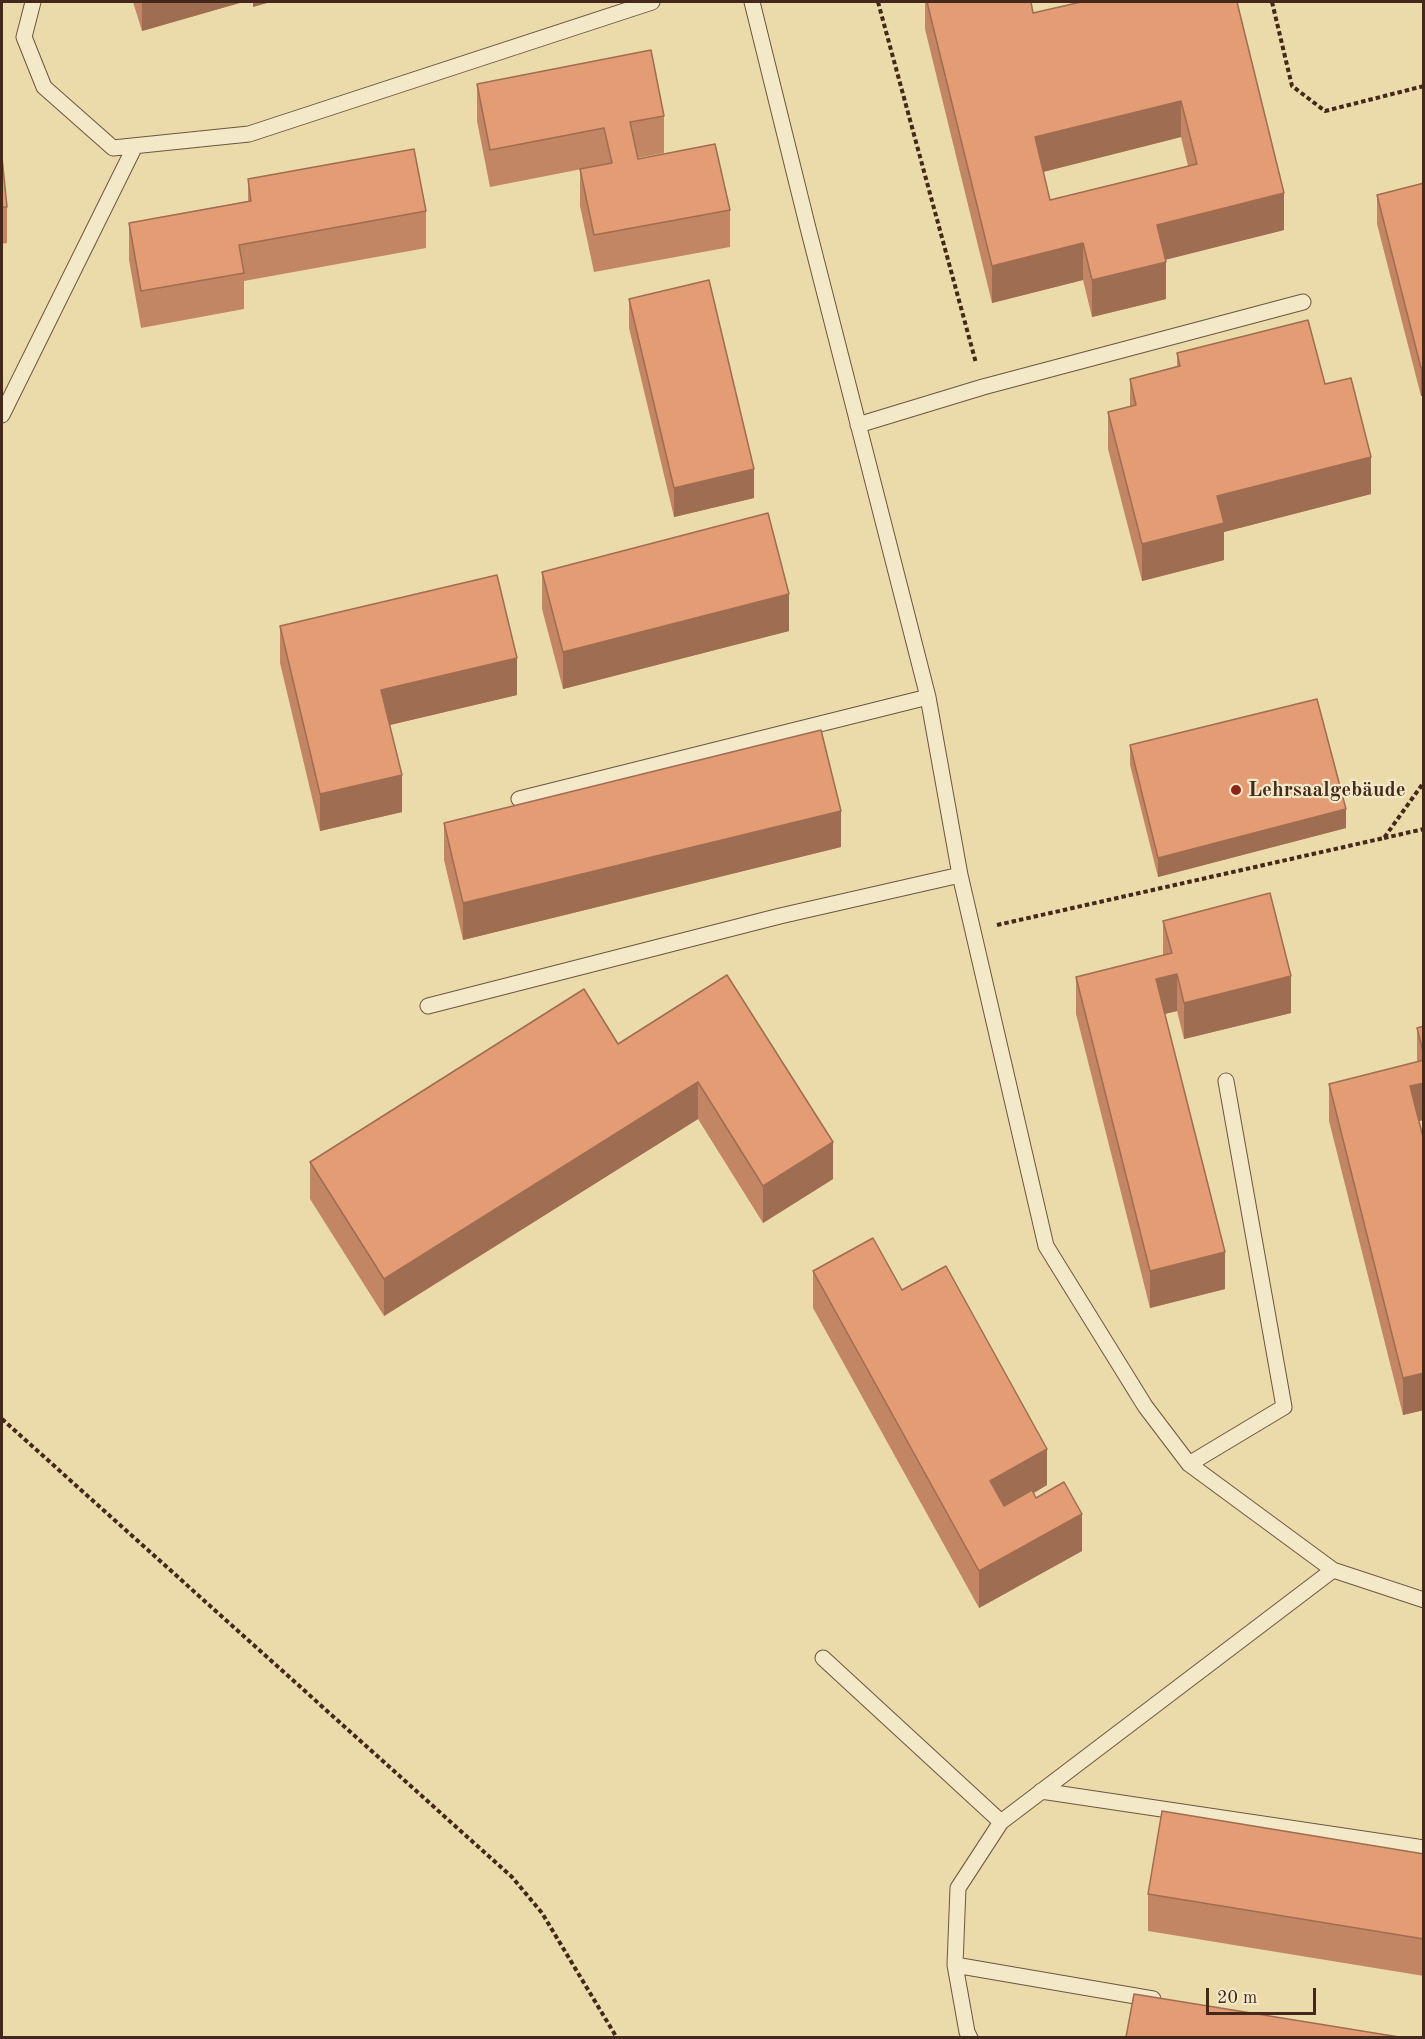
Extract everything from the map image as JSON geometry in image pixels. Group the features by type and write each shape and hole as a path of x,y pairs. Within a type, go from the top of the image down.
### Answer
{"lane":[{"path":"33,2 24,37 44,87 113,148 249,134 652,2"},
{"path":"752,2 928,697 960,875 1046,1246 1145,1407 1189,1464 1333,1570 1424,1600"},
{"path":"2,412 135,146"},
{"path":"858,425 983,387 1303,302"},
{"path":"519,800 928,697"},
{"path":"428,1006 780,916 960,875"},
{"path":"1189,1464 1284,1407 1226,1081"},
{"path":"970,2037 967,2032 955,1965 958,1888 1001,1822 1333,1570"},
{"path":"823,1658 1001,1822"},
{"path":"1041,1791 1424,1848"},
{"path":"955,1965 1163,2001"}],"path":[{"path":"878,2 983,387"},
{"path":"1272,2 1292,86 1325,111 1424,86"},
{"path":"1384,838 1424,782"},
{"path":"973,930 1424,829"},
{"path":"2,1419 512,1877 542,1913 617,2037"}],"building":[{"path":"927,2 1031,2 1033,13 1081,2 1237,2 1284,193 1157,225 1166,262 1092,280 1083,243 992,266","holes":["1181,101 1197,164 1050,200 1035,137"]},
{"path":"651,50 664,116 630,122 638,159 715,144 730,210 594,235 580,169 612,163 604,128 490,150 477,84"},
{"path":"414,149 426,211 239,245 244,273 141,291 129,223 251,201 248,179"},
{"path":"2,157 7,207 2,207"},
{"path":"1424,183 1424,367 1421,368 1377,195"},
{"path":"709,280 754,469 674,488 629,299"},
{"path":"1308,320 1325,384 1351,378 1371,457 1217,496 1224,523 1142,544 1108,412 1136,405 1130,379 1180,366 1177,353"},
{"path":"768,513 789,594 563,652 542,572"},
{"path":"497,575 517,658 381,690 402,775 320,794 280,626"},
{"name":"Lehrsaalgebäude","path":"1317,699 1346,809 1158,858 1130,745"},
{"path":"821,730 841,811 463,903 444,823"},
{"path":"1270,893 1291,976 1184,1003 1177,974 1156,979 1225,1252 1150,1271 1076,977 1172,953 1163,921"},
{"path":"727,975 833,1142 763,1186 698,1082 384,1279 310,1162 584,989 618,1044"},
{"path":"1424,1026 1424,1055 1417,1028"},
{"path":"1424,1060 1424,1083 1410,1086 1424,1141 1424,1373 1403,1378 1329,1084"},
{"path":"873,1238 902,1290 946,1266 1047,1449 990,1481 1004,1506 1032,1490 1036,1498 1064,1482 1082,1514 979,1571 813,1271"},
{"path":"1162,1811 1424,1854 1424,1939 1148,1894"},
{"path":"1134,1994 1399,2037 1126,2037"}],"place":[{"name":"Lehrsaalgebäude","path":"1236,790"}]}
